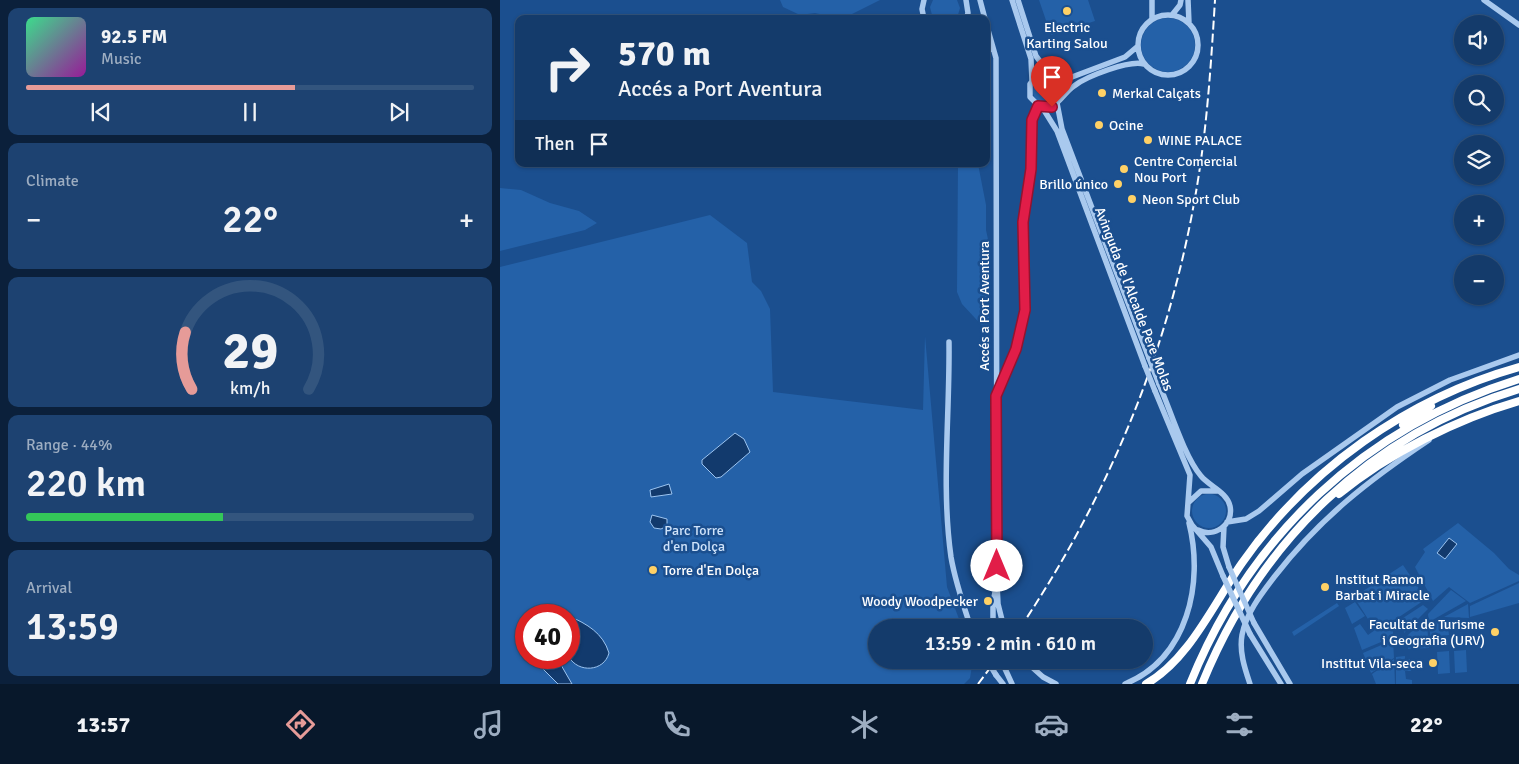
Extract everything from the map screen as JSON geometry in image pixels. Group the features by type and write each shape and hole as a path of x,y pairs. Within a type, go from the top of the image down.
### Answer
{"highway":[{"path":"1146,684 1176,661 1254,547 1304,490 1347,453 1411,411 1467,385 1519,367"},
{"path":"1190,684 1228,607 1267,549 1306,506 1370,451 1448,406 1519,379"},
{"path":"1202,684 1224,633 1249,591 1304,521 1346,482 1405,440 1460,411 1519,389"},
{"path":"1370,451 1376,442 1444,396"},
{"path":"1304,521 1371,470 1472,418 1519,401"}],"street":[{"path":"923,15 922,9 924,0"},
{"path":"980,0 984,15"},
{"path":"1012,0 1031,59 1032,81 1029,94 1033,102 1040,107 1057,104 1062,96 1075,85 1088,79 1128,64 1144,64"},
{"path":"1018,0 1036,56 1050,74 1057,78 1062,86 1062,96"},
{"path":"1172,15 1181,0"},
{"path":"1188,0 1188,23"},
{"path":"1484,0 1519,26"},
{"path":"1152,3 1165,15"},
{"path":"1152,3 1152,19"},
{"path":"1172,15 1188,23 1195,30 1198,44 1197,54 1188,68 1177,74 1166,75 1152,71 1144,64 1138,46 1140,32 1152,19 1172,15"},
{"name":"Accés a Port Aventura","path":"990,38 996,58 997,584 998,604 1002,619"},
{"path":"1057,78 1072,77 1126,57 1138,46"},
{"path":"990,47 994,52"},
{"path":"1032,81 1041,75 1050,74"},
{"name":"Avinguda de l'Alcalde Pere Molas","path":"1057,104 1062,129 1159,384 1194,465 1201,476 1219,492"},
{"name":"Accés a Port Aventura","path":"996,396 1016,349 1025,310 1023,222 1031,169 1032,120 1040,107"},
{"name":"Avinguda de l'Alcalde Pere Molas","path":"1040,107 1056,131 1145,366 1190,475 1188,504"},
{"path":"949,342 947,482 951,557 958,590 968,619"},
{"path":"1196,529 1210,533 1226,524 1259,511 1302,474 1397,407 1450,380 1519,355"},
{"path":"1250,684 1242,656 1242,633 1254,605 1270,582 1304,540 1335,509 1380,472 1436,435"},
{"path":"1125,684 1138,678 1159,661 1172,645 1187,615 1194,589 1196,569 1194,542 1187,516 1188,504 1191,498 1201,491 1219,492 1228,501 1230,509 1239,520"},
{"path":"1230,509 1222,547 1228,567 1254,623 1290,684"},
{"path":"1187,516 1211,547 1250,634 1281,684"},
{"path":"993,619 993,603 997,584"},
{"path":"992,669 1001,684"},
{"path":"1005,669 1012,684"},
{"path":"1034,669 1043,677 1056,684"}],"green space":[{"path":"780,0 880,0 850,15 815,13 800,15 783,7"},
{"path":"933,0 957,0 960,8 958,15 932,15 930,7"},
{"name":"Electric Karting Salou","path":"1039,0 1088,0 1095,21 1051,35"},
{"path":"1168,18 1178,20 1187,26 1193,35 1195,45 1193,55 1187,64 1178,70 1168,72 1158,70 1149,64 1143,55 1141,45 1143,35 1149,26 1158,20"},
{"path":"1046,78 1055,82 1059,91 1055,100 1046,104 1037,100 1033,91 1037,82"},
{"path":"958,167 979,167 986,205 986,230 989,244 989,330 987,331 962,304 957,292"},
{"path":"500,188 521,190 550,203 579,211 597,223 585,230 500,251"},
{"name":"Parc Torre d'en Dolça","path":"710,215 747,243 752,282 761,291 770,309 773,392 923,410 925,336 947,587 959,619 868,619 868,669 972,669 970,678 964,684 500,684 500,267"},
{"path":"1209,494 1221,499 1226,511 1221,523 1209,528 1197,523 1192,511 1197,499"},
{"path":"1458,523 1494,553 1509,569 1519,575 1519,581 1470,603 1449,587 1433,601 1415,567 1425,552 1423,549"},
{"path":"1403,565 1426,599 1393,621 1393,637 1362,650 1354,628 1360,624 1368,635 1375,630 1354,597"},
{"path":"1519,583 1519,603 1470,617 1470,606"},
{"path":"1451,590 1466,601 1429,622 1428,614"},
{"path":"1355,602 1365,616 1352,624 1345,608"},
{"path":"1337,603 1339,606 1294,636 1292,632"},
{"path":"1468,604 1469,618 1444,617"},
{"path":"1423,605 1428,609 1404,633 1403,618"},
{"path":"1442,618 1447,620 1449,635 1440,636 1440,643 1431,643 1429,624"},
{"path":"1427,624 1429,648 1408,649 1407,636 1412,631"},
{"path":"1393,640 1394,658 1371,673 1363,653"},
{"path":"1466,650 1467,672 1455,673 1454,651"},
{"path":"1449,651 1450,673 1438,674 1437,652"},
{"path":"1405,656 1405,659 1410,659 1411,671 1405,671 1406,679 1412,680 1412,684 1396,684 1396,657"},
{"path":"1394,659 1395,684 1376,684 1372,674"}],"shaded area":[{"path":"735,433 744,439 750,452 721,477 716,478 702,464 702,460"},
{"path":"669,484 672,494 651,497 650,490"},
{"path":"652,515 667,519 667,526 661,529 654,528 650,522"},
{"path":"1449,538 1457,544 1445,559 1437,553"},
{"path":"580,621 594,630 603,640 609,653 602,664 597,667 580,667"},
{"path":"543,669 563,669 572,684 558,684"}],"railway":[{"path":"1026,619 1052,578 1108,473 1152,364 1170,308 1184,251 1200,168 1208,96 1215,0"},
{"path":"978,684 989,669"}],"place":[{"name":"Electric Karting Salou","path":"1067,11"},
{"name":"Merkal Calçats","path":"1102,93"},
{"name":"Ocine","path":"1099,125"},
{"name":"WINE PALACE","path":"1148,140"},
{"name":"Centre Comercial Nou Port","path":"1124,169"},
{"name":"Brillo único","path":"1118,184"},
{"name":"Neon Sport Club","path":"1132,199"},
{"name":"Torre d'En Dolça","path":"653,570"},
{"name":"Institut Ramon Barbat i Miracle","path":"1325,587"},
{"name":"Woody Woodpecker","path":"988,601"},
{"name":"Facultat de Turisme i Geografia (URV)","path":"1495,632"},
{"name":"Institut Vila-seca","path":"1433,663"}],"route":[{"path":"997,566 996,396 1016,349 1025,310 1026,285 1022,233 1031,169 1033,145 1032,120 1038,106 1052,107"}]}
